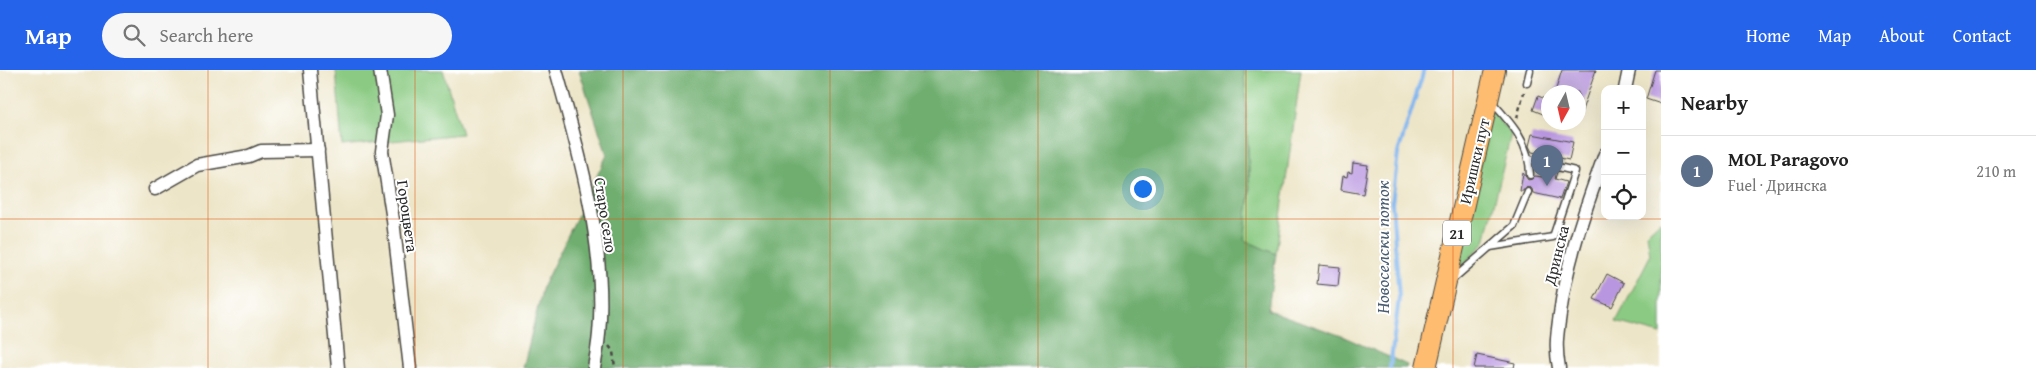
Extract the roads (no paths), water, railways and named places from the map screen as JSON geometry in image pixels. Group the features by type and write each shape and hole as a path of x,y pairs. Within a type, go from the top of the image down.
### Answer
{"main road":[{"name":"Иришки пут","path":"1426,368 1495,70"}],"street":[{"path":"310,70 338,368"},
{"name":"Гороцвета","path":"380,70 388,115 382,151 393,220 410,368"},
{"name":"Старо село","path":"556,70 577,142 593,222 600,284 600,333 594,368"},
{"path":"1625,85 1630,70"},
{"path":"155,189 197,165 249,156 261,151 318,150"},
{"name":"Дринска","path":"1559,368 1555,349 1564,285 1582,217 1601,165"}],"lane":[{"path":"1527,83 1530,70"},
{"path":"1489,97 1523,141 1529,159 1530,175"},
{"path":"1529,159 1545,163"},
{"path":"1490,247 1553,238 1575,171 1558,167"},
{"path":"1445,285 1514,226 1528,192"}],"waterway":[{"name":"Новоселски поток","path":"1390,368 1399,298 1392,203 1398,153 1424,70"}],"place":[{"name":"MOL Paragovo","path":"1547,186"}]}
